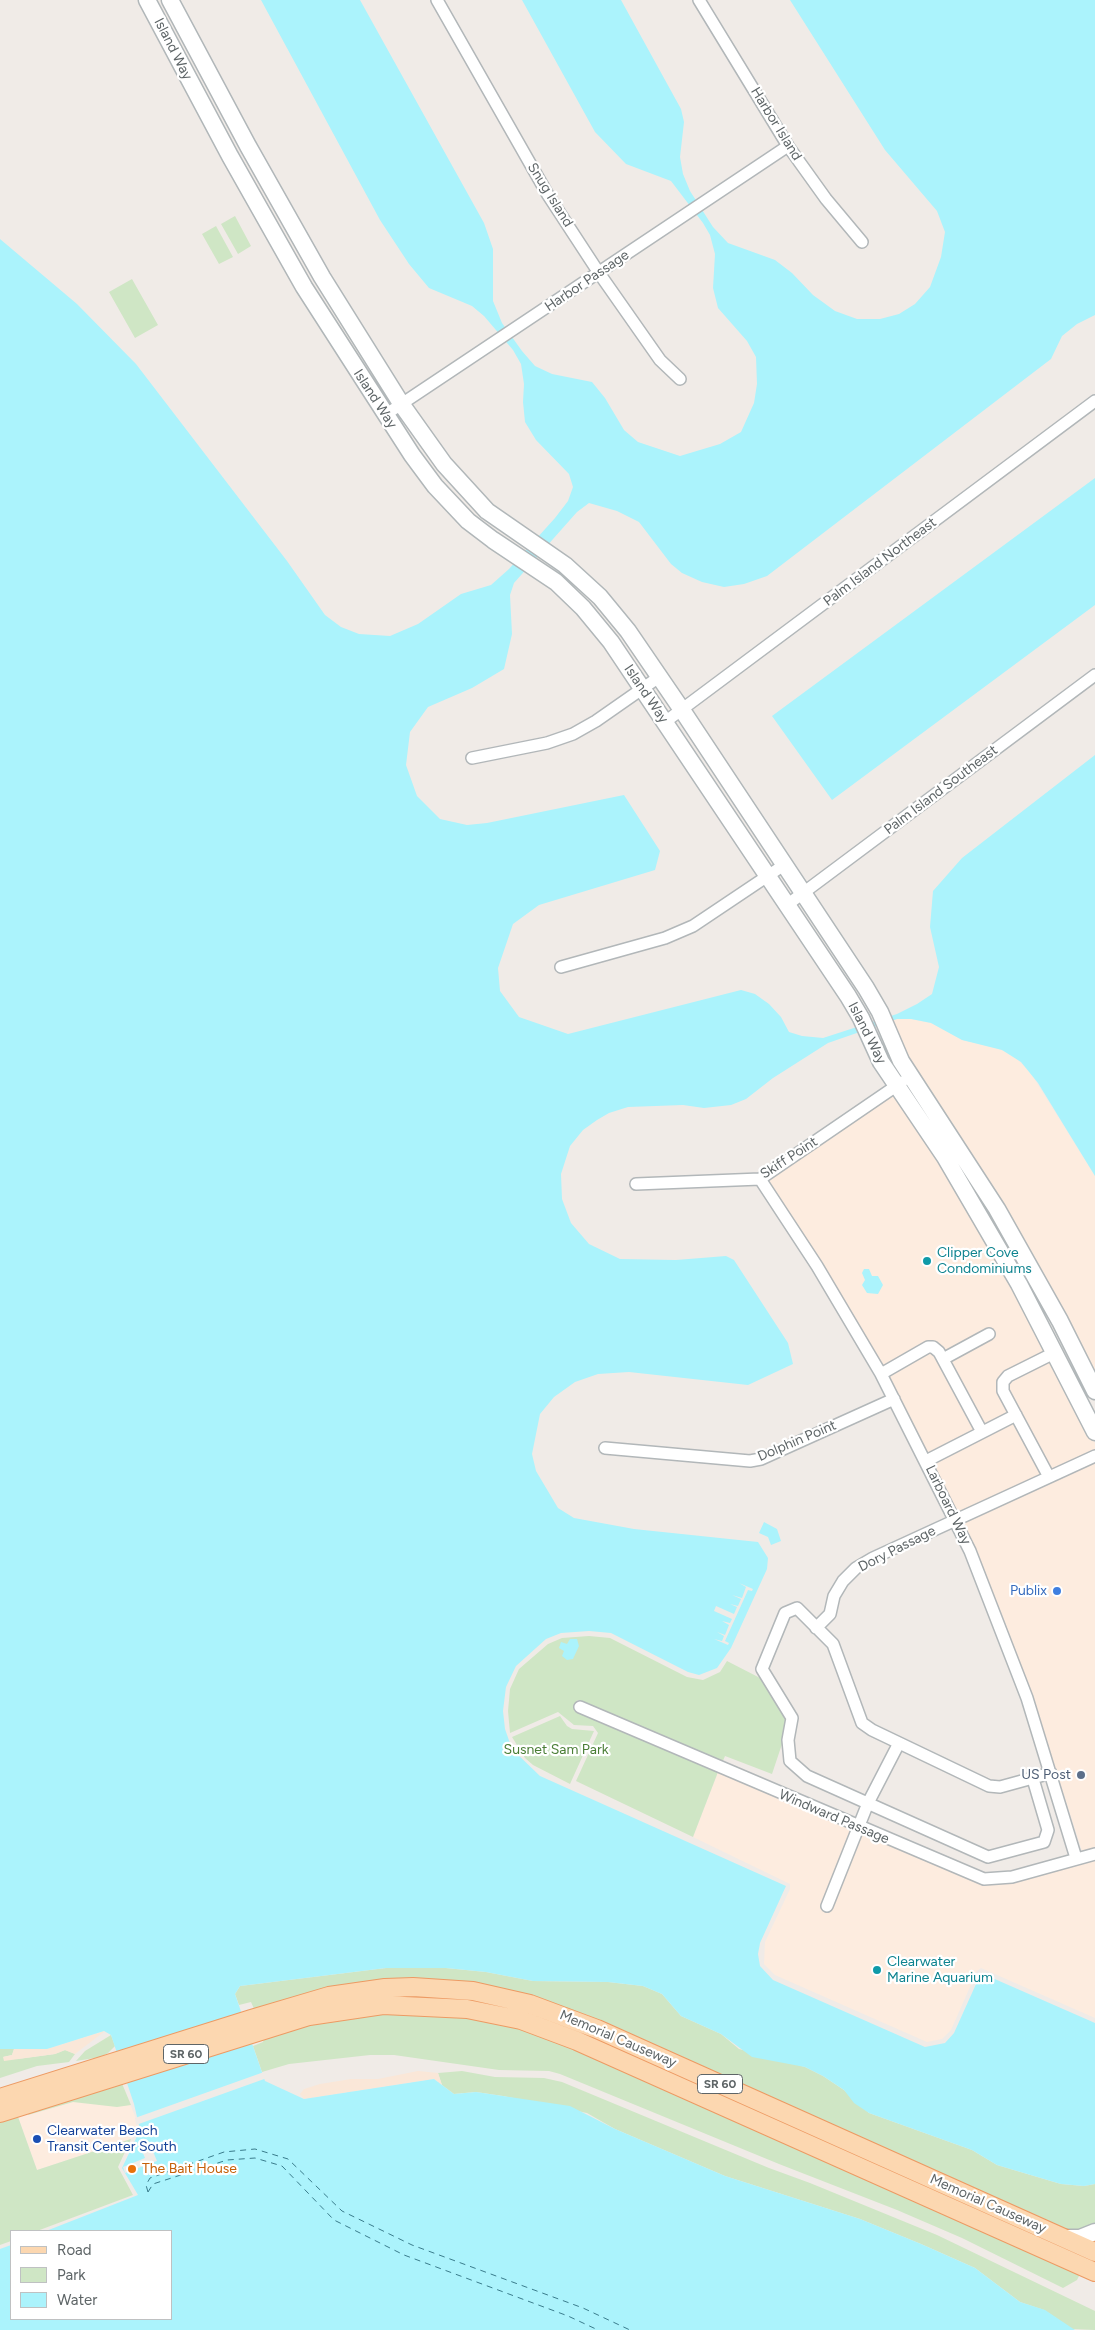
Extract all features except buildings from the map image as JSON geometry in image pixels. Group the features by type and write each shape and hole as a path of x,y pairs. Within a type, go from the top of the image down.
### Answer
{"main road":[{"name":"Memorial Causeway","path":"116,2069 253,2025 307,2002 361,1991 413,1987 473,1992 530,2004 559,2013 1095,2252"},
{"name":"Memorial Causeway","path":"253,2025 383,2005 440,2006 494,2013 546,2028 1095,2272"},
{"path":"0,2098 116,2069"},
{"path":"0,2113 116,2069"}],"street":[{"name":"Island Way","path":"147,0 230,156 304,287 412,455 450,504 468,521 556,582 583,608 612,642 767,876 861,1018 880,1062 945,1157 1019,1284 1056,1352 1095,1432"},
{"name":"Island Way","path":"170,0 205,68 317,269 402,405 444,464 487,511 547,551 580,577 600,597 628,631 682,710 880,1012 900,1061 964,1157 1035,1276 1095,1390"},
{"name":"Snug Island","path":"437,0 548,195 599,273 660,360 680,379"},
{"name":"Harbor Island","path":"699,0 788,146 826,199 862,242"},
{"path":"188,78 205,68"},
{"path":"230,156 248,146"},
{"name":"Harbor Passage","path":"385,415 788,146"},
{"name":"Palm Island Northeast","path":"665,722 1095,401"},
{"name":"Palm Island Southeast","path":"786,905 1095,675"},
{"path":"472,758 547,743 572,734 596,721 659,677"},
{"path":"561,967 665,938 693,926 784,865"},
{"name":"Skiff Point","path":"636,1184 760,1179 910,1076"},
{"name":"Larboard Way","path":"760,1179 817,1266 881,1374 954,1520 997,1615 1027,1698 1076,1858"},
{"path":"1019,1284 1035,1276"},
{"path":"943,1359 989,1334"},
{"path":"881,1374 928,1347 934,1347 943,1359 982,1432"},
{"path":"1049,1477 1003,1391 1003,1382 1008,1376 1056,1352"},
{"name":"Dolphin Point","path":"605,1448 750,1460 761,1458 894,1399"},
{"path":"926,1461 1016,1415"},
{"name":"Dory Passage","path":"816,1628 830,1614 834,1596 843,1581 856,1568 954,1520 1095,1456"},
{"path":"1033,1779 1048,1830 1044,1842 988,1857 807,1776 790,1761 788,1740 792,1718 762,1669 785,1613 797,1608 833,1644 862,1723 988,1786 1000,1787 1051,1773"},
{"name":"Windward Passage","path":"580,1707 858,1827 984,1879 1012,1877 1095,1854"},
{"path":"827,1906 868,1803 899,1743"},
{"path":"797,2139 805,2122"},
{"path":"1064,2238 1080,2238 1095,2232"}],"shaded area":[{"path":"897,1019 911,1019 931,1023 962,1040 990,1046 1012,1054 1030,1072 1095,1176 1095,1379 914,1074 889,1022"},
{"path":"895,1093 941,1160 1049,1349 1006,1371 1009,1412 984,1425 950,1362 996,1337 991,1327 945,1352 942,1347 882,1367 767,1181"},
{"path":"929,1353 936,1355 975,1430 928,1454 888,1377"},
{"path":"1054,1359 1095,1443 1095,1450 1051,1470 1008,1390 1008,1384"},
{"path":"1014,1422 1042,1474 957,1513 933,1464"},
{"path":"1095,1462 1095,1848 1082,1851 1032,1696 1002,1614 962,1523"},
{"path":"718,1772 851,1830 820,1908 829,1913 861,1834 983,1884 1002,1884 1095,1859 1095,2018 981,1968 977,1971 951,2030 942,2039 927,2042 775,1975 764,1964 765,1942 790,1889 790,1884 693,1837"},
{"path":"121,2081 139,2126 131,2139 37,2170 17,2114"}],"green space":[{"path":"235,216 251,246 238,254 221,224"},
{"path":"216,226 233,257 219,264 202,234"},
{"path":"132,279 158,325 135,338 109,292"},
{"path":"589,1636 610,1638 687,1677 703,1680 720,1672 727,1661 762,1679 787,1719 783,1741 772,1774 725,1756 722,1763 577,1700 574,1711 718,1772 693,1837 576,1781 598,1733 593,1726 574,1725 558,1712 510,1733 508,1711 510,1689 519,1669 548,1644 562,1638"},
{"name":"Susnet Sam Park","path":"560,1716 567,1726 572,1729 594,1731 570,1784 533,1765 525,1758 512,1737"},
{"path":"386,1968 446,1968 486,1972 533,1981 608,1982 643,1986 662,1994 681,2016 721,2034 739,2049 805,2067 823,2076 844,2090 869,2113 972,2150 997,2165 1061,2184 1084,2186 1095,2184 1095,2228 1070,2232 587,2015 531,1996 470,1984 255,2011 251,2002 239,2005 235,1994 240,1986"},
{"path":"433,2010 535,2030 1081,2272 1077,2280 1063,2288 962,2238 897,2210 779,2164 560,2074 549,2071 499,2070 394,2055 370,2055 289,2064 262,2072 253,2046 263,2042 264,2039 332,2016"},
{"path":"111,2035 115,2046 108,2053 101,2057 76,2061 85,2051"},
{"path":"0,2049 14,2049 12,2055 3,2057 17,2059 55,2054 65,2050 75,2054 69,2062 37,2066 0,2078"},
{"path":"462,2071 495,2077 544,2078 562,2082 769,2168 810,2183 937,2235 1095,2311 1095,2330 1072,2329 1044,2310 1020,2302 975,2268 921,2244 860,2219 725,2176 615,2129 587,2113 476,2092 454,2094 442,2085 438,2073"},
{"path":"121,2081 131,2105 117,2107 73,2102 28,2115 30,2111"},
{"path":"17,2114 37,2170 131,2139 118,2167 133,2195 40,2230 10,2230 10,2241 0,2245 0,2119"}],"sand":[{"path":"105,2031 75,2054 65,2050 55,2054 4,2061 3,2057 12,2055 14,2049 47,2049"},
{"path":"418,2071 438,2073 442,2085 434,2079 304,2099 300,2094 304,2089 320,2084 351,2079 378,2079"}],"water":[{"path":"261,0 360,0 484,223 493,249 493,301 502,323 535,366 552,374 592,382 605,398 624,430 638,442 680,456 720,444 741,432 754,403 757,384 756,357 747,341 718,308 713,288 715,254 710,235 671,181 626,164 595,132 522,0 621,0 681,109 684,122 680,157 683,174 690,191 713,227 728,243 775,260 792,273 813,295 835,311 857,319 880,319 899,314 915,304 930,287 941,257 945,232 937,211 885,150 790,0 1095,0 1095,315 1077,324 1062,336 1051,359 767,576 744,584 724,587 702,582 682,573 671,564 639,522 617,511 589,503 577,512 514,583 510,595 512,634 504,669 472,688 428,707 410,732 406,765 417,796 440,819 467,825 487,823 624,795 660,851 655,870 539,905 513,924 498,968 500,991 519,1017 568,1034 741,990 755,994 769,1004 781,1017 789,1032 802,1036 823,1038 897,1014 932,994 939,967 930,927 933,891 962,858 1095,755 1095,1176 1038,1083 1021,1062 1002,1050 962,1040 931,1023 911,1019 897,1019 828,1043 773,1078 746,1099 731,1105 704,1108 683,1105 628,1107 609,1113 597,1120 583,1130 570,1146 561,1174 562,1199 571,1223 589,1244 620,1259 676,1260 726,1256 734,1260 788,1343 793,1364 748,1385 629,1372 598,1374 575,1382 554,1397 540,1414 532,1454 536,1471 558,1508 574,1518 634,1529 758,1542 768,1558 767,1569 731,1648 717,1668 699,1675 688,1672 611,1633 589,1631 561,1633 546,1639 516,1666 506,1687 503,1711 505,1729 512,1749 540,1776 786,1886 760,1943 758,1954 760,1966 773,1980 925,2047 945,2043 954,2033 981,1973 1095,2023 1095,2184 1084,2186 1061,2184 997,2165 972,2150 869,2113 854,2103 844,2090 823,2076 805,2067 752,2057 721,2034 681,2016 662,1994 643,1986 608,1982 533,1981 486,1972 446,1968 386,1968 240,1986 235,1994 265,2081 304,2099 434,2079 454,2094 476,2092 570,2106 615,2129 725,2176 860,2219 921,2244 975,2268 1020,2302 1045,2310 1075,2330 0,2330 0,2249 10,2245 10,2320 172,2320 172,2230 49,2230 138,2195 122,2168 140,2130 134,2104 111,2035 104,2031 47,2049 0,2049 0,239 77,304 136,364 287,561 325,615 341,627 359,634 390,636 418,624 461,594 491,585 509,569 555,518 568,501 573,487 569,474 536,440 525,422 524,384 521,364 513,350 484,316 472,306 429,288 409,264 380,220"},
{"path":"1095,478 1095,605 832,800 772,716"},
{"path":"864,1269 869,1269 872,1276 878,1276 883,1285 878,1294 867,1293 862,1285 865,1280 862,1273"},
{"path":"764,1522 777,1529 781,1541 771,1545 768,1537 759,1533"},
{"path":"570,1639 577,1639 579,1646 573,1659 567,1660 562,1656 564,1651 559,1648 561,1642 567,1644"}],"pier":[{"path":"739,1583 753,1589 752,1591 748,1590 725,1641 729,1643 728,1645 714,1639 722,1641 724,1636 717,1632 725,1635 729,1625 722,1621 730,1623 732,1619 714,1611 716,1606 734,1614 737,1607 730,1604 738,1606 741,1599 732,1595 742,1598 746,1587"},
{"path":"264,2072 267,2078 136,2125 135,2118"},
{"path":"149,2142 157,2161 125,2173 123,2167 145,2158 140,2146"}],"ferry route":[{"path":"148,2192 146,2185 150,2178 224,2152 255,2149 288,2159 342,2211 412,2245 583,2308 630,2330"},
{"path":"148,2192 153,2184 227,2160 255,2158 282,2166 334,2220 404,2255 568,2316 598,2330"}],"place":[{"name":"Clipper Cove Condominiums","path":"927,1261"},
{"name":"Publix","path":"1057,1591"},
{"name":"US Post","path":"1081,1775"},
{"name":"Clearwater Marine Aquarium","path":"877,1970"},
{"name":"Clearwater Beach Transit Center South","path":"37,2139"},
{"name":"The Bait House","path":"132,2169"}]}
